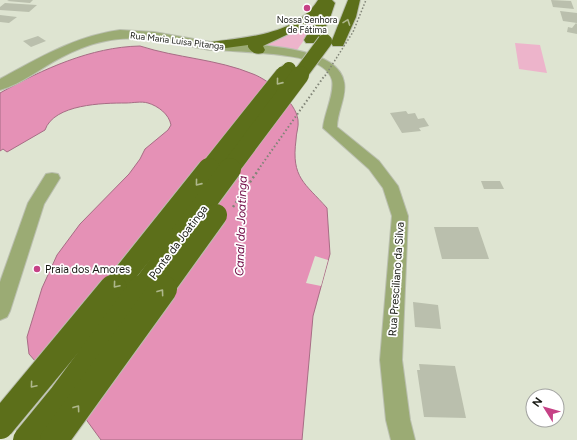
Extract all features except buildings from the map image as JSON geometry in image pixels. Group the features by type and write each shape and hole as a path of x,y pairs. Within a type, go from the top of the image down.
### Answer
{"highway":[{"path":"258,50 256,44 298,25 320,7 324,0"},
{"path":"325,42 322,21 330,0"},
{"path":"325,42 334,26 342,0"},
{"path":"325,42 350,17 354,0"},
{"path":"211,46 269,38"},
{"name":"Ponte da Joatinga","path":"0,425 126,272 325,42"},
{"name":"Ponte da Joatinga","path":"27,440 67,390 325,42"},
{"name":"Ponte da Joatinga","path":"54,440 325,42"}],"street":[{"name":"Rua Maria Luisa Pitanga","path":"0,86 70,48 104,36 119,34 137,34 211,46 294,53"},
{"name":"Rua Presciliano da Silva","path":"294,53 324,61 337,73 339,82 330,118 330,128 374,165 390,186 400,216 391,360 398,420 403,440"},
{"path":"0,311 36,203 52,178"}],"shaded area":[{"path":"315,19 312,29 297,50 260,47"},
{"path":"515,43 540,45 547,73 519,69"}],"water":[{"name":"Canal da Joatinga","path":"140,46 225,65 253,74 274,86 281,92 296,113 298,123 295,153 298,172 306,186 327,208 330,254 313,316 302,440 101,440 85,418 29,354 27,337 42,288 57,255 80,224 129,174 145,149 168,130 171,125 168,117 162,111 156,106 148,103 140,102 93,105 69,110 58,115 50,121 45,130 7,152 3,149 0,151 0,93 50,68 68,61 104,50"}],"pier":[{"path":"315,256 328,260 321,286 306,283"}],"place":[{"name":"Nossa Senhora de Fátima","path":"307,8"},
{"name":"Praia dos Amores","path":"37,269"}]}
